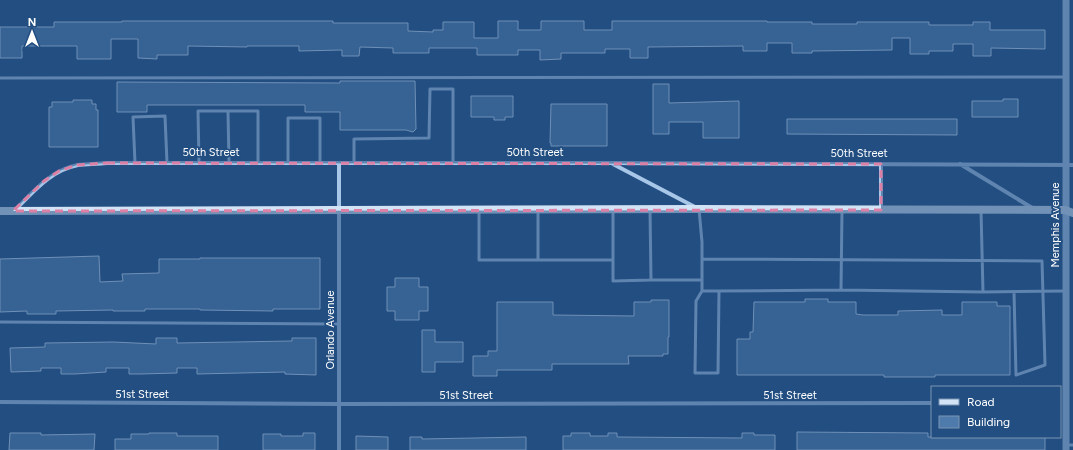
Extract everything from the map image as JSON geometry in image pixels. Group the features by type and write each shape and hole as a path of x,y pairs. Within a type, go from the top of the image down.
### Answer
{"main road":[{"path":"0,211 699,209 1070,210"}],"street":[{"name":"Memphis Avenue","path":"1066,0 1066,77 1070,165 1070,210 1066,291 1069,341 1063,403 1068,447"},
{"name":"Orlando Avenue","path":"339,162 339,450"},
{"name":"50th Street","path":"13,211 44,181 60,171 77,165 107,163 453,162 1070,165"},
{"path":"610,163 699,209"},
{"path":"881,164 881,210"},
{"path":"960,164 1036,210"},
{"name":"51st Street","path":"0,402 339,404 931,404"}],"lane":[{"path":"0,78 1066,77"},
{"path":"354,162 354,139 429,138 430,89 454,89 453,162"},
{"path":"199,163 198,111 258,110 258,163"},
{"path":"228,111 229,163"},
{"path":"135,163 133,117 165,116 167,163"},
{"path":"288,162 288,118 320,118 320,162"},
{"path":"699,209 702,242 702,291 696,301 695,373 718,373 719,291"},
{"path":"479,210 479,260 613,260"},
{"path":"538,210 538,260"},
{"path":"613,210 613,281 702,280"},
{"path":"650,210 651,280"},
{"path":"841,290 842,210"},
{"path":"981,210 983,292"},
{"path":"702,259 1042,261 1045,365 1016,375 1014,292"},
{"path":"702,291 1066,291"},
{"path":"0,322 339,324"}],"highlighted area":[{"path":"107,163 881,164 881,210 13,211 44,181 59,171 77,165"}],"building":[{"path":"333,21 333,23 408,23 408,31 433,32 433,30 443,30 443,22 474,22 474,38 498,38 498,21 518,21 518,30 541,30 541,21 584,21 584,30 612,30 612,21 767,21 812,22 812,24 857,24 857,22 929,22 929,25 973,25 973,22 990,22 990,30 1045,30 1045,49 991,48 991,56 973,56 973,44 953,44 953,51 929,51 929,54 910,54 910,38 892,38 892,50 812,51 812,53 792,53 792,43 767,43 767,51 743,51 743,46 648,47 648,58 630,58 630,49 605,49 605,53 561,53 561,59 540,60 540,50 518,50 518,55 477,55 477,48 429,48 429,53 393,53 393,48 360,47 359,56 342,56 342,50 299,51 299,46 188,46 188,55 157,55 157,59 138,58 138,39 111,39 111,59 77,59 77,46 22,46 22,58 0,58 0,27 54,27 54,22"},
{"path":"340,81 415,81 416,129 413,132 406,130 340,130 340,112 305,112 305,105 147,105 147,112 117,112 117,82 340,83"},
{"path":"653,84 669,84 669,103 739,101 739,138 703,138 703,122 669,122 669,134 653,134"},
{"path":"471,96 513,96 513,117 505,117 505,120 494,120 494,117 471,117"},
{"path":"1003,99 1018,99 1018,117 972,117 972,101 1003,101"},
{"path":"73,100 92,100 92,104 96,104 96,110 98,110 98,147 49,147 49,107 52,107 52,102 73,102"},
{"path":"551,104 607,104 607,146 551,146"},
{"path":"787,119 957,119 957,135 787,134"},
{"path":"99,256 100,282 123,281 122,274 159,273 159,259 320,258 320,309 273,309 273,311 145,309 145,311 56,311 56,314 27,314 27,311 0,312 0,259"},
{"path":"395,278 419,278 419,287 428,287 428,311 419,311 419,320 395,320 395,311 387,311 387,287 395,287"},
{"path":"805,299 828,299 828,302 856,302 856,314 863,315 898,315 898,311 942,310 942,315 962,315 962,302 997,302 997,306 1010,306 1010,375 884,377 884,375 737,375 737,339 750,339 750,332 753,332 754,302 805,302"},
{"path":"651,300 669,300 668,354 663,354 663,356 628,356 629,364 552,364 552,370 497,370 497,376 473,376 473,356 488,356 488,351 497,351 497,302 553,302 553,315 634,316 634,302 651,302"},
{"path":"422,330 435,330 435,342 463,342 463,362 435,362 435,372 422,372"},
{"path":"156,338 177,338 177,343 292,341 292,338 316,338 316,375 285,374 285,372 197,374 197,368 177,368 177,373 140,374 129,374 129,368 106,368 106,372 75,374 61,374 61,368 41,368 41,371 11,372 10,348 45,347 45,343 114,342 156,344"},
{"path":"797,432 928,433 928,437 931,438 1045,438 1045,450 797,450"},
{"path":"10,433 41,433 41,435 95,434 94,450 9,450"},
{"path":"177,433 177,436 218,436 218,450 115,450 115,439 131,439 131,434"},
{"path":"303,433 315,433 315,450 263,450 263,434 303,436"},
{"path":"571,433 590,433 590,436 608,436 608,433 617,433 617,437 742,438 742,433 754,433 754,435 775,435 775,450 563,450 563,436 571,436"},
{"path":"356,436 388,437 388,450 356,450"},
{"path":"410,437 422,437 422,439 526,437 526,450 410,450"}]}
